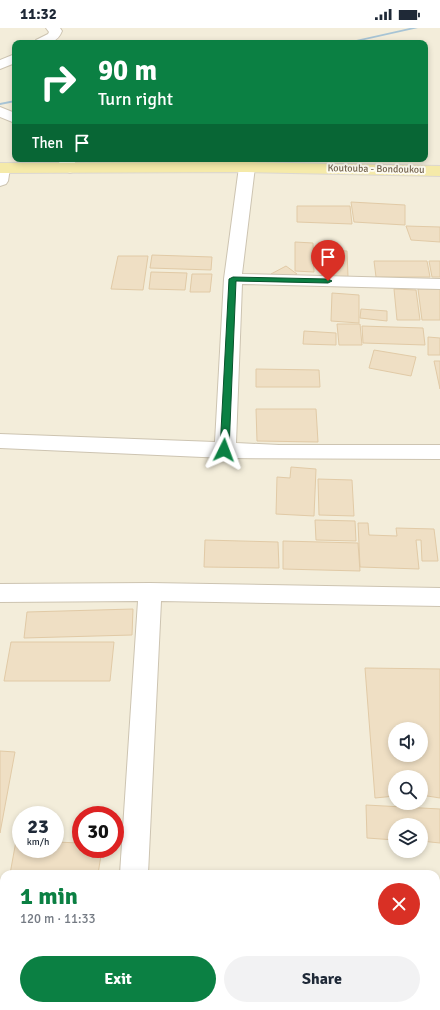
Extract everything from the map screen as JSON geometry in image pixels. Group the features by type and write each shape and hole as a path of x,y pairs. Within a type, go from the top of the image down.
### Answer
{"main road":[{"name":"Koutouba - Bondoukou","path":"1,172 67,164 440,171"}],"street":[{"path":"47,40 54,36 56,31 52,28"},
{"path":"0,65 12,59"},
{"path":"0,111 12,117"},
{"path":"224,450 233,279 247,167"},
{"path":"233,279 440,284"},
{"path":"0,441 224,450 440,452"},
{"path":"0,593 150,592 440,597"},
{"path":"134,870 150,592"}],"shaded area":[{"path":"0,28 440,28 440,870 0,870"}],"building":[{"path":"351,202 405,205 405,225 354,222"},
{"path":"297,206 350,206 352,224 297,222"},
{"path":"406,226 440,227 440,242 411,240"},
{"path":"295,242 313,243 314,272 295,271"},
{"path":"323,250 347,251 348,277 322,276"},
{"path":"152,255 212,257 211,270 150,268"},
{"path":"118,256 148,256 143,290 111,289"},
{"path":"374,261 427,261 430,277 376,277"},
{"path":"429,261 440,261 440,277 432,277"},
{"path":"286,266 297,274 282,281 271,274"},
{"path":"151,272 187,273 185,290 149,289"},
{"path":"192,274 212,274 210,292 190,292"},
{"path":"394,289 416,290 420,320 397,320"},
{"path":"418,289 440,289 440,320 422,320"},
{"path":"332,293 359,295 359,323 331,321"},
{"path":"361,309 387,311 387,321 360,318"},
{"path":"337,324 360,324 362,345 339,345"},
{"path":"362,326 423,328 425,345 363,343"},
{"path":"304,331 336,333 336,345 303,344"},
{"path":"428,337 440,338 440,355 428,355"},
{"path":"374,350 416,357 411,376 369,368"},
{"path":"434,361 440,361 440,389"},
{"path":"256,369 319,370 320,387 256,387"},
{"path":"256,409 316,409 318,442 257,441"},
{"path":"291,467 316,469 314,516 276,514 277,477 290,478"},
{"path":"318,479 352,480 354,516 319,515"},
{"path":"315,520 355,521 356,541 316,540"},
{"path":"358,523 368,523 369,535 397,536 396,528 434,529 438,561 422,561 421,540 416,540 419,569 360,567"},
{"path":"205,540 278,542 279,568 204,567"},
{"path":"283,541 358,543 360,571 283,569"},
{"path":"133,609 132,635 24,638 27,612"},
{"path":"11,642 114,642 110,681 4,681"},
{"path":"365,668 440,669 440,798 428,796 428,770 388,770 388,797 375,798"},
{"path":"0,751 15,752 0,833"},
{"path":"366,805 388,806 388,810 440,809 440,843 428,842 428,818 388,818 388,840 367,838"},
{"path":"64,842 72,843 72,858 101,858 99,870 11,870 13,858 64,858"}],"waterway":[{"path":"359,40 416,28"},
{"path":"0,104 12,102"}],"route":[{"path":"224,450 233,279 328,281"}]}
